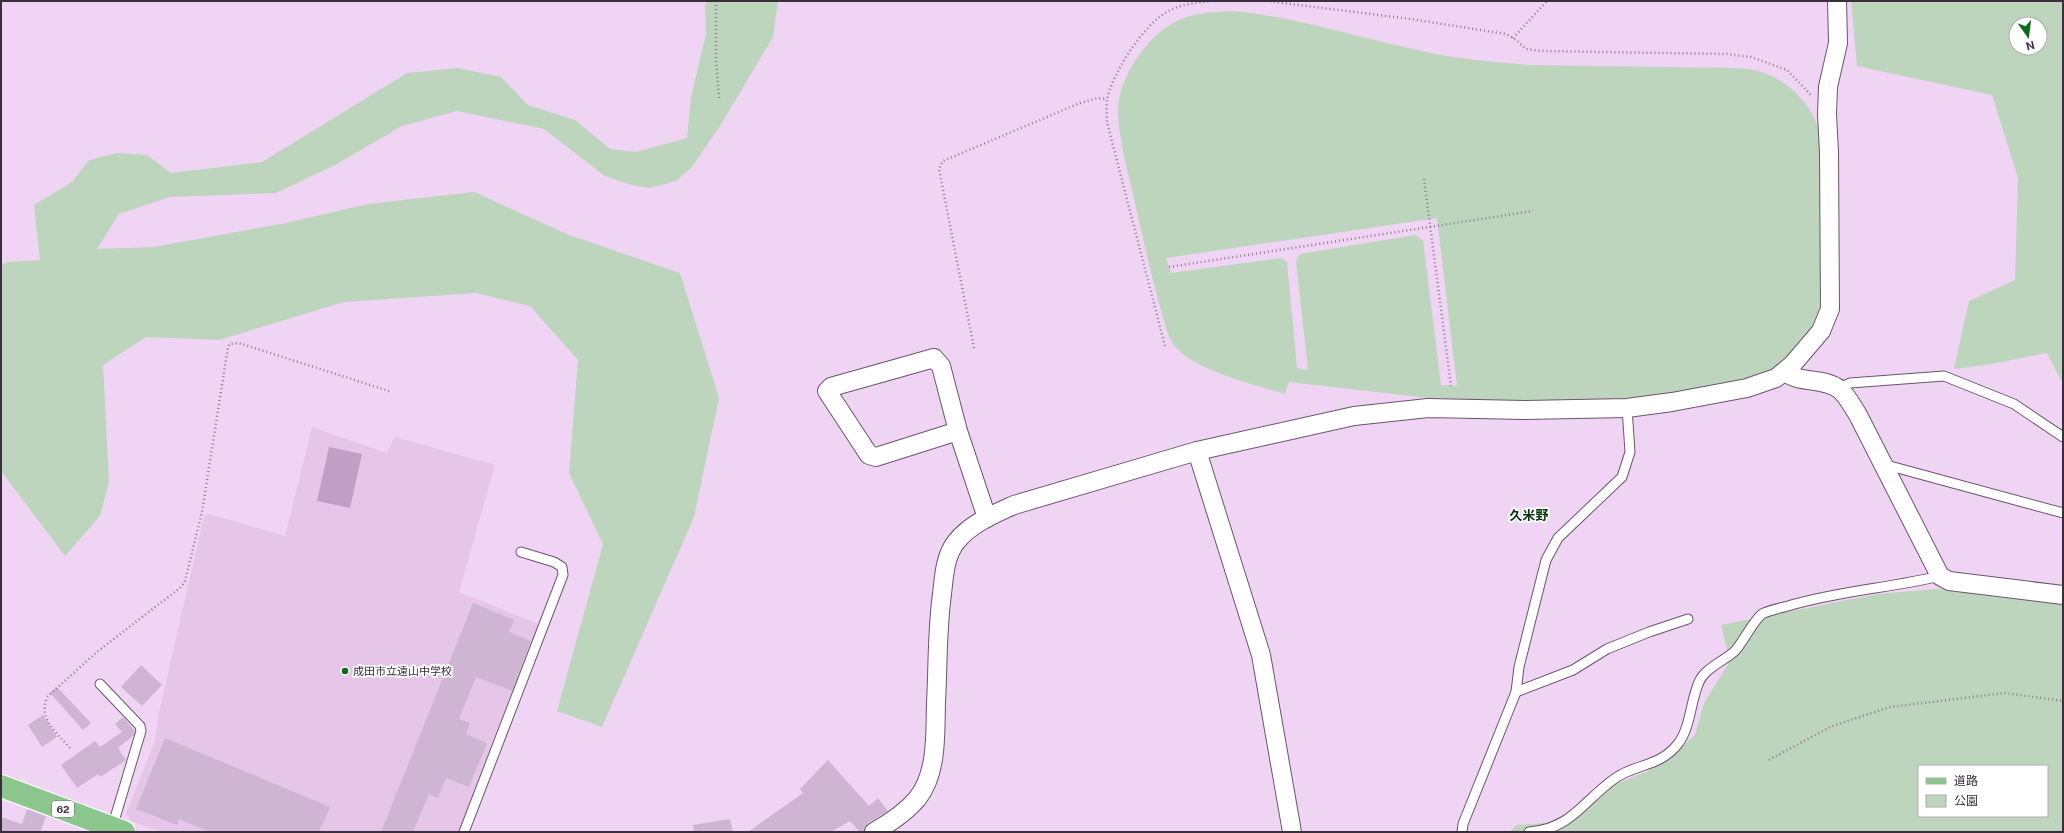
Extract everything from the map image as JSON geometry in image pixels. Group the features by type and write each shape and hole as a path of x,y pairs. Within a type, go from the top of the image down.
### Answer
{"main road":[{"name":"62","path":"1,786 118,830"}],"street":[{"path":"874,832 917,799 930,774 934,749 940,603 945,569 949,553 956,542 970,529 987,518 1014,505 1197,451 1354,416 1389,411 1428,408 1525,410 1627,408 1672,402 1747,388 1767,383 1785,372 1821,331 1830,308 1830,160 1827,105 1828,87 1838,43 1837,1"},
{"path":"958,431 876,457 869,455 827,392 831,387 934,358 941,366 958,431 987,518"},
{"path":"1785,372 1791,376 1826,383 1839,388 1858,415 1883,467 1940,576 1950,581 2063,596"},
{"path":"1197,451 1260,655 1292,832"}],"lane":[{"path":"1839,388 1850,383 1944,376 2014,404 2063,437"},
{"path":"1462,832 1463,824 1516,692 1519,667 1546,560 1558,538 1622,477 1630,452 1627,408"},
{"path":"1883,467 1890,466 2063,513"},
{"path":"464,832 563,575 562,567 554,562 521,552"},
{"path":"1529,832 1542,831 1562,822 1588,804 1617,778 1652,764 1665,756 1678,744 1685,730 1700,681 1709,671 1734,651 1762,614 1813,599 1914,582 1940,576"},
{"path":"1516,692 1573,670 1606,649 1688,619"},
{"path":"100,684 140,726 141,731 118,830"}],"path":[{"path":"716,1 716,60 719,98"},
{"path":"1165,346 1107,122 1107,99 1113,83 1131,48 1148,27 1166,12 1188,4 1212,1"},
{"path":"1266,1 1411,19 1506,34 1526,49 1542,51 1727,54 1751,56 1787,70 1817,102 1827,105"},
{"path":"1513,38 1547,1"},
{"path":"974,348 938,168 943,162 1080,104 1098,98 1107,99"},
{"path":"1424,179 1451,386"},
{"path":"1169,267 1533,211"},
{"path":"70,748 51,727 46,717 43,706 47,697 98,651 180,588 186,581 202,512 228,347 230,344 239,343 392,392"},
{"path":"1769,760 1830,727 1890,707 2005,693 2063,701"}],"shaded area":[{"name":"成田市立遠山中学校","path":"312,427 387,453 395,437 495,465 459,592 541,625 459,832 162,832 131,821 126,814 155,740 158,717 204,516 209,514 285,536"},
{"path":"329,447 362,454 350,508 317,501"}],"green space":[{"path":"707,1 778,1 773,37 720,126 692,167 676,181 650,188 631,185 605,176 544,129 457,111 402,126 335,165 276,193 170,197 119,214 97,249 153,247 286,223 368,204 474,192 569,235 680,273 719,398 694,517 602,727 557,711 603,544 569,473 578,360 530,306 476,293 344,302 219,340 146,337 103,365 109,482 100,516 65,556 1,471 1,265 7,262 40,260 34,205 72,182 89,160 117,153 147,155 171,173 262,162 407,73 458,68 501,77 528,105 575,120 610,149 636,152 687,138 691,97 706,34 705,6"},
{"path":"1851,1 2063,1 2063,384 2047,353 1991,364 1954,369 1969,301 2015,280 2018,178 1992,95 1857,66"},
{"path":"1232,11 1280,18 1398,46 1476,60 1530,65 1733,68 1754,70 1777,79 1797,94 1805,104 1812,114 1821,137 1824,308 1805,341 1774,370 1758,378 1662,396 1612,400 1546,402 1428,398 1289,382 1285,394 1225,376 1195,362 1183,354 1173,343 1162,315 1145,249 1122,145 1118,113 1119,100 1122,87 1135,62 1152,39 1163,30 1173,23 1187,17","holes":["1437,218 1457,386 1441,385 1423,240 1415,235 1300,254 1296,261 1308,370 1297,368 1287,262 1282,258 1171,273 1166,258"]},
{"path":"1936,589 2063,603 2063,832 1509,832 1517,825 1546,823 1586,804 1616,784 1648,771 1669,758 1695,735 1704,703 1730,661 1721,625 1878,594"}],"building":[{"path":"473,603 514,620 509,632 531,641 512,691 476,677 459,719 470,723 466,734 487,743 469,787 446,778 438,798 429,794 413,832 381,832"},
{"path":"141,665 162,685 142,706 121,687"},
{"path":"57,687 91,723 83,730 50,693"},
{"path":"43,715 57,737 42,747 28,725"},
{"path":"123,717 135,731 134,735 118,748 126,760 100,777 98,774 77,788 61,765 95,741 100,747 122,732 115,724"},
{"path":"165,738 330,807 319,832 210,832 179,819 177,825 136,809"},
{"path":"828,760 869,806 878,798 888,811 868,823 864,832 860,832 850,821 831,832 748,832 803,793 800,789"},
{"path":"27,809 46,816 40,832 1,832 1,817 22,824"},
{"path":"730,819 733,832 694,832 693,825"}],"place":[{"name":"成田市立遠山中学校","path":"345,671"}],"district":[{"name":"久米野","path":"1529,515"}]}
